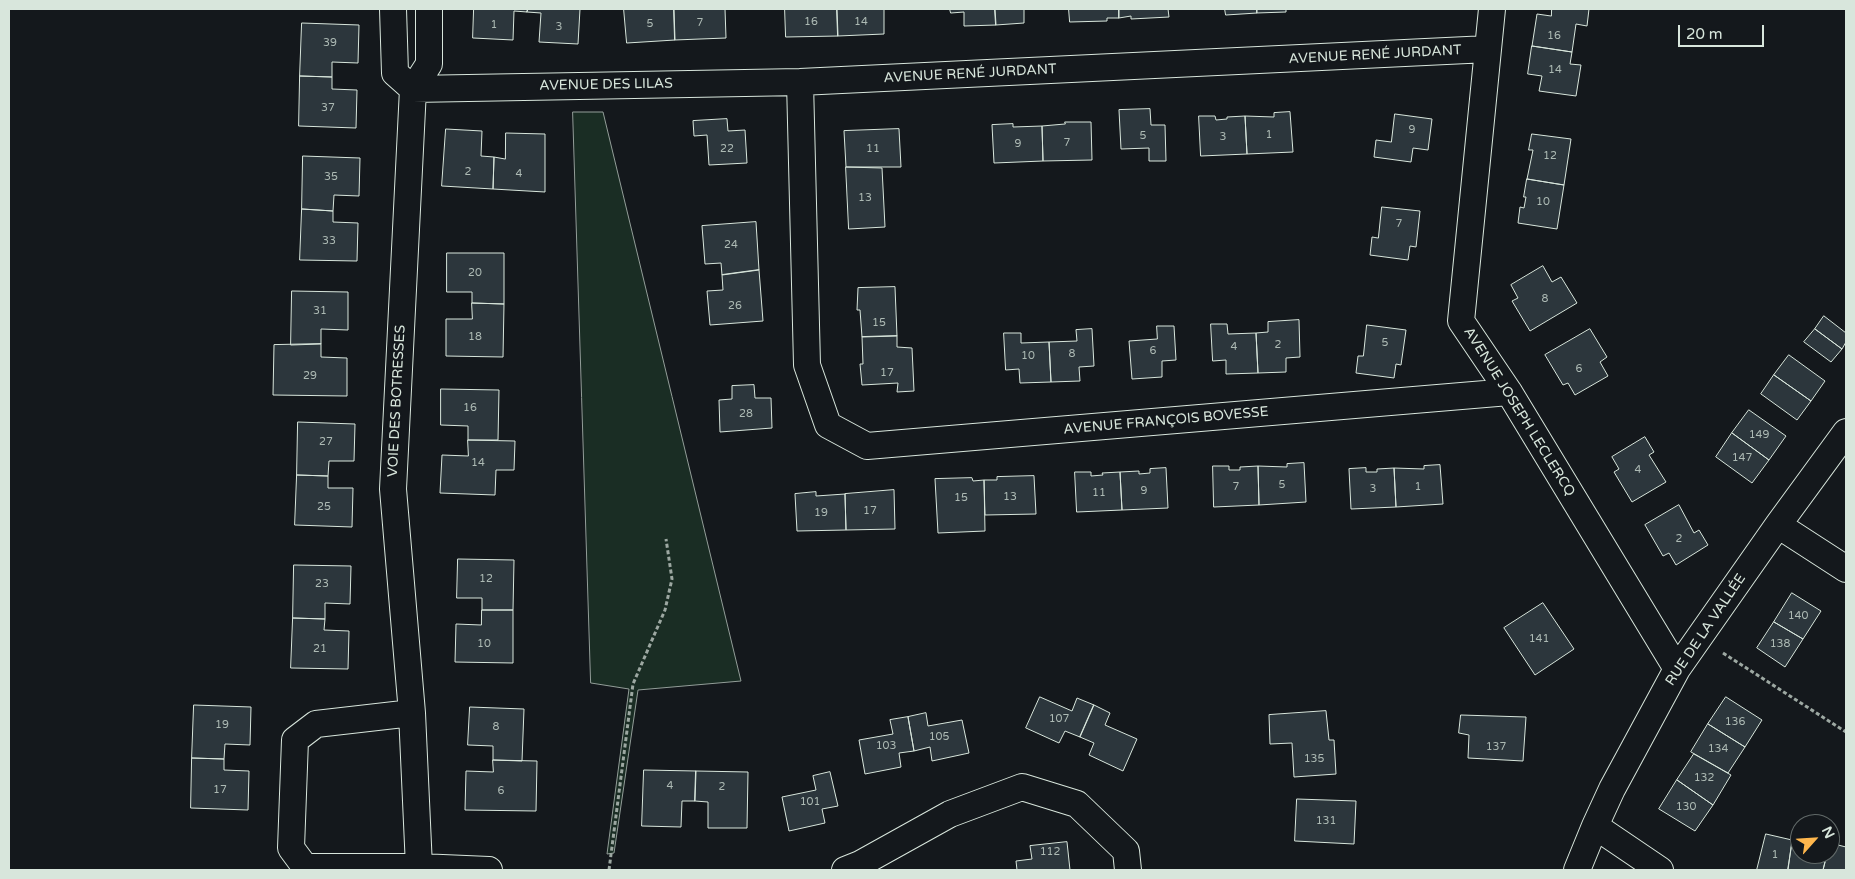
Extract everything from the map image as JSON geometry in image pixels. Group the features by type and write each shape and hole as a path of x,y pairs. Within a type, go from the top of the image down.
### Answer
{"street":[{"path":"394,9 395,72 413,89"},
{"name":"VOIE DES BOTRESSES","path":"418,867 412,713 393,489 413,89 429,64 429,9"},
{"name":"AVENUE JOSEPH LECLERCQ","path":"1492,9 1461,321 1509,392 1677,669"},
{"name":"AVENUE RENÉ JURDANT","path":"800,82 1488,49"},
{"name":"AVENUE DES LILAS","path":"413,89 800,82"},
{"name":"AVENUE FRANÇOIS BOVESSE","path":"800,82 807,366 828,425 867,446 1509,392"},
{"name":"RUE DE LA VALLÉE","path":"1577,870 1612,789 1677,669 1846,432"},
{"path":"1778,525 1846,569"},
{"path":"412,713 316,724 295,740 290,848 305,868 418,867 489,870"},
{"path":"845,870 860,864 950,814 1022,787 1077,804 1126,851 1128,870"},
{"path":"1595,826 1660,870"}],"path":[{"path":"610,870 633,684 666,610 672,579 666,539"},
{"path":"1698,637 1846,732"}],"green space":[{"path":"573,112 603,112 741,681 638,690 614,853 607,854 629,689 591,683"}],"building":[{"path":"474,9 528,9 527,12 514,11 513,40 473,38"},
{"path":"528,9 580,9 578,44 539,42 541,13 527,12"},
{"path":"624,9 674,9 675,40 627,43"},
{"path":"674,9 725,9 726,38 675,40"},
{"path":"785,9 837,9 838,36 786,37"},
{"path":"837,9 884,9 884,34 838,36"},
{"path":"950,9 995,9 996,25 964,26 964,12 951,13"},
{"path":"995,9 1024,9 1024,23 996,25"},
{"path":"1069,9 1119,9 1119,18 1107,18 1107,21 1070,22"},
{"path":"1119,9 1168,9 1169,17 1131,19 1131,16 1119,18"},
{"path":"1225,9 1257,9 1257,13 1226,15"},
{"path":"1257,9 1286,9 1286,12 1257,13"},
{"path":"1552,9 1589,9 1587,26 1576,24 1572,52 1532,46 1537,14 1551,16"},
{"path":"302,23 359,25 358,63 332,62 332,77 300,76"},
{"path":"1532,46 1572,52 1570,64 1581,65 1576,96 1539,91 1542,76 1528,74"},
{"path":"300,76 332,77 332,89 357,90 356,128 299,126"},
{"path":"1150,109 1151,125 1165,125 1166,161 1149,161 1149,148 1121,149 1119,110"},
{"path":"1290,112 1293,152 1247,154 1245,116 1274,117 1274,113"},
{"path":"1395,114 1432,119 1428,150 1413,148 1411,162 1374,157 1376,140 1391,142"},
{"path":"1199,116 1215,116 1216,120 1245,116 1247,154 1201,156"},
{"path":"727,119 728,131 745,130 747,163 709,165 707,135 694,136 693,121"},
{"path":"1065,122 1091,122 1092,160 1043,161 1042,126 1065,124"},
{"path":"1013,124 1013,127 1042,126 1043,161 994,163 992,125"},
{"path":"446,129 482,131 481,156 494,157 493,189 442,186"},
{"path":"899,129 901,167 846,167 844,131"},
{"path":"506,133 545,134 545,192 493,189 494,157 505,159"},
{"path":"1532,134 1571,139 1564,185 1527,179 1533,150 1529,150"},
{"path":"303,156 360,158 359,196 334,195 333,211 302,209"},
{"path":"846,167 882,168 885,227 849,229"},
{"path":"1527,179 1564,185 1557,229 1518,223 1520,207 1524,208"},
{"path":"1382,207 1420,211 1416,247 1410,246 1408,260 1370,255 1372,237 1378,238"},
{"path":"302,209 333,211 333,222 358,223 357,261 300,260"},
{"path":"756,222 759,270 722,275 721,263 705,264 702,226"},
{"path":"447,253 504,253 504,304 472,303 472,292 447,292"},
{"path":"1543,266 1552,282 1561,277 1577,303 1530,331 1512,301 1518,298 1511,285"},
{"path":"759,270 763,321 710,325 707,291 723,290 722,275"},
{"path":"895,287 897,336 862,337 860,310 857,310 858,288"},
{"path":"292,291 348,292 348,330 321,329 321,344 291,345"},
{"path":"472,303 504,304 503,357 446,356 446,319 472,319"},
{"path":"1824,316 1846,333 1846,342 1842,349 1815,329"},
{"path":"1299,320 1300,357 1286,358 1286,372 1258,373 1256,333 1268,332 1268,322"},
{"path":"1211,324 1227,324 1228,334 1256,333 1258,373 1226,374 1226,360 1213,361"},
{"path":"1367,325 1406,330 1401,365 1396,364 1394,378 1356,373 1358,356 1363,356"},
{"path":"1157,326 1174,326 1176,360 1162,361 1162,377 1132,379 1129,341 1157,339"},
{"path":"1092,329 1094,366 1079,367 1080,381 1051,382 1049,342 1077,341 1076,330"},
{"path":"1590,329 1607,357 1600,362 1608,376 1575,395 1568,383 1563,385 1545,355"},
{"path":"1815,329 1842,349 1831,362 1804,342"},
{"path":"1004,333 1021,333 1021,343 1049,342 1051,382 1020,383 1019,369 1006,370"},
{"path":"897,336 897,347 912,348 914,391 897,392 898,383 862,385 860,364 863,364 862,337"},
{"path":"321,344 321,357 347,358 347,396 273,395 274,345"},
{"path":"1789,355 1825,381 1811,401 1774,375"},
{"path":"1774,375 1811,401 1797,420 1761,394"},
{"path":"754,385 755,398 771,398 772,428 720,432 719,400 732,399 732,386"},
{"path":"441,389 499,390 498,440 468,440 468,426 441,425"},
{"path":"1749,410 1786,436 1769,460 1732,433"},
{"path":"298,422 355,424 354,461 329,461 328,476 297,475"},
{"path":"1732,433 1769,460 1752,483 1716,457"},
{"path":"1645,437 1654,452 1649,455 1666,482 1632,502 1614,472 1619,469 1612,457"},
{"path":"468,440 515,441 514,470 496,470 495,495 440,493 442,455 468,456"},
{"path":"1304,463 1306,502 1259,505 1258,466 1287,467 1287,464"},
{"path":"1440,465 1443,504 1396,507 1394,468 1424,469 1424,466"},
{"path":"1213,466 1229,466 1229,470 1240,470 1240,467 1258,466 1259,505 1214,507"},
{"path":"1166,468 1168,508 1122,510 1120,472 1139,471 1139,474 1150,473 1150,469"},
{"path":"1366,468 1366,472 1377,472 1377,469 1394,468 1396,507 1351,509 1349,469"},
{"path":"1075,472 1091,472 1091,476 1120,472 1122,510 1077,512"},
{"path":"297,475 328,476 328,488 353,488 352,527 295,525"},
{"path":"1034,476 1036,514 985,515 984,480 997,480 997,477"},
{"path":"972,478 973,481 984,480 985,531 938,533 935,479"},
{"path":"894,490 895,529 846,530 845,494"},
{"path":"816,492 816,496 845,494 846,530 797,531 795,494"},
{"path":"1679,505 1694,533 1699,530 1708,545 1676,565 1669,553 1663,556 1645,525"},
{"path":"458,559 514,560 513,610 482,610 482,598 457,598"},
{"path":"294,565 351,566 350,604 325,603 325,619 293,618"},
{"path":"1792,593 1821,611 1803,639 1774,622"},
{"path":"1543,603 1574,649 1535,675 1504,628"},
{"path":"482,610 513,610 513,663 455,662 456,624 481,625"},
{"path":"293,618 325,619 324,630 349,631 348,669 291,668"},
{"path":"1774,622 1803,639 1785,667 1757,648"},
{"path":"1040,697 1072,711 1077,698 1094,705 1080,737 1065,731 1059,743 1026,728"},
{"path":"1726,697 1762,720 1745,747 1708,724"},
{"path":"194,705 251,707 250,745 225,744 224,759 192,758"},
{"path":"1094,705 1110,713 1105,725 1137,739 1123,771 1089,755 1094,743 1080,737"},
{"path":"470,707 524,709 522,761 493,760 493,746 468,745"},
{"path":"1326,711 1329,740 1334,740 1336,774 1294,777 1292,743 1270,744 1269,715"},
{"path":"926,713 928,726 962,720 969,753 932,761 930,747 914,751 908,717"},
{"path":"1461,715 1526,717 1523,761 1468,758 1469,735 1459,733"},
{"path":"908,717 914,751 899,753 901,767 865,774 859,740 893,734 890,720"},
{"path":"1708,724 1745,747 1728,773 1691,752"},
{"path":"1694,754 1731,775 1713,805 1677,780"},
{"path":"192,758 224,759 224,770 249,771 248,810 191,808"},
{"path":"493,760 537,761 536,811 465,810 466,771 493,772"},
{"path":"644,770 696,771 695,801 682,801 681,827 642,826"},
{"path":"696,771 748,772 747,828 708,828 708,802 695,801"},
{"path":"830,772 838,806 822,809 825,823 789,831 782,797 816,790 813,776"},
{"path":"1677,780 1713,805 1695,831 1659,809"},
{"path":"1297,799 1356,801 1354,844 1295,841"},
{"path":"1766,834 1790,840 1788,870 1757,870"},
{"path":"1067,842 1070,870 1017,870 1016,861 1032,859 1030,846"},
{"path":"1840,846 1846,847 1846,870 1823,870 1824,864 1840,864"},
{"path":"1790,858 1790,864 1824,864 1823,870 1788,870"}]}
